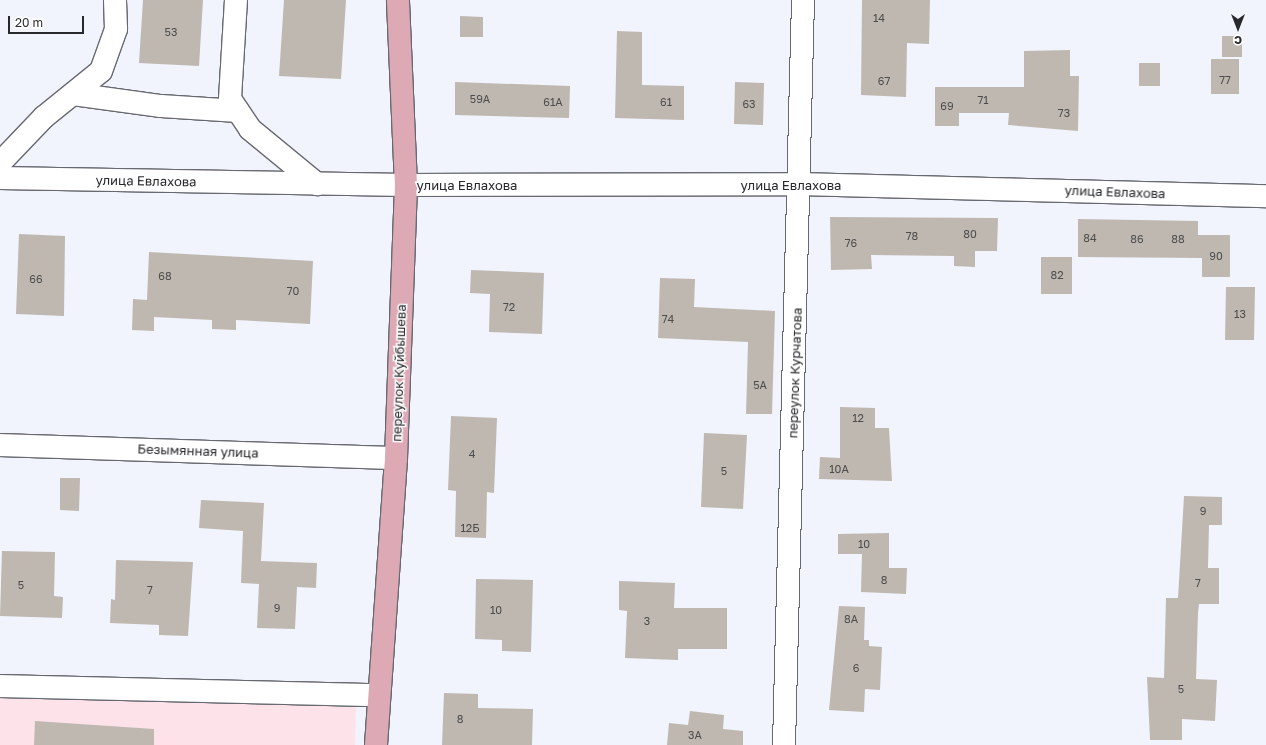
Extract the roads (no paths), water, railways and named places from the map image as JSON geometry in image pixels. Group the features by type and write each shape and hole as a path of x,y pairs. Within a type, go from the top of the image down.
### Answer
{"main road":[{"name":"переулок Куйбышева","path":"376,745 377,695 396,458 406,185 398,0"}],"street":[{"path":"0,163 73,94 101,71 116,29 115,0"},
{"path":"236,0 230,99 250,129 317,184"},
{"name":"переулок Курчатова","path":"784,745 800,184 803,0"},
{"path":"73,94 161,106 238,111"},
{"name":"улица Евлахова","path":"0,178 406,185 800,184 1266,196"},
{"name":"Безымянная улица","path":"0,445 396,458"},
{"path":"0,686 377,695"}]}
